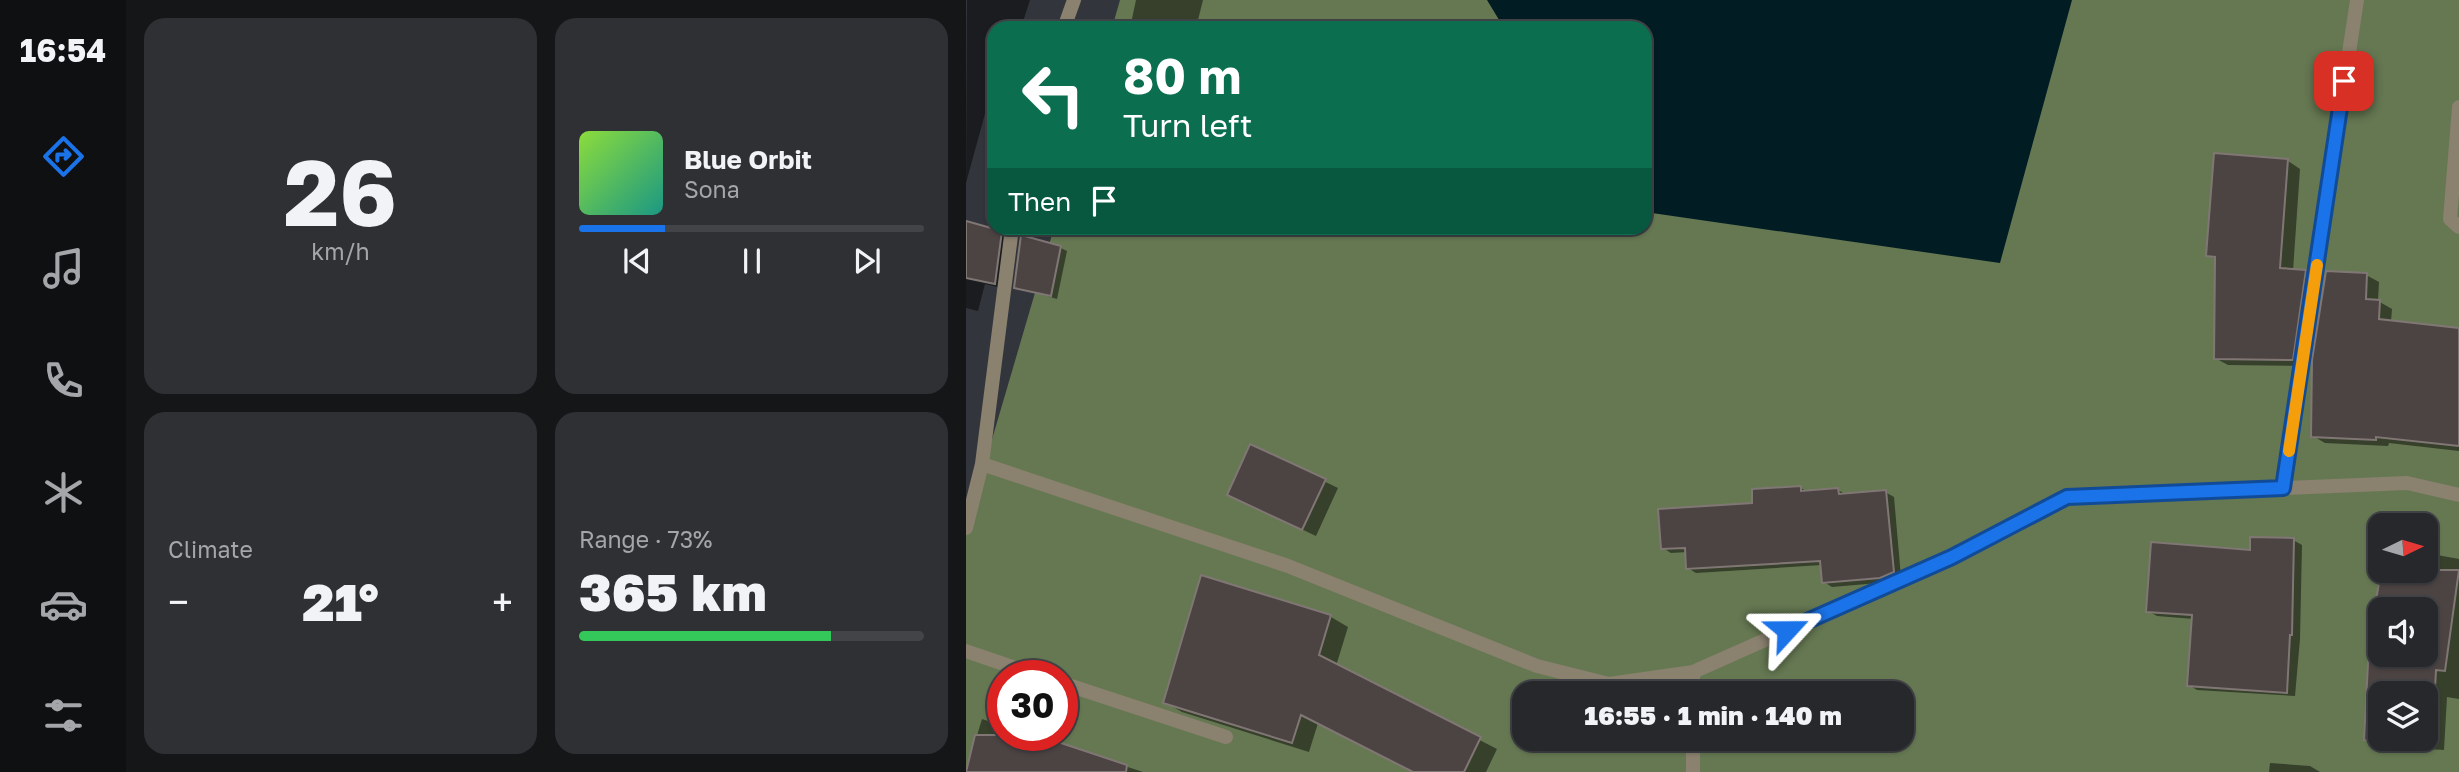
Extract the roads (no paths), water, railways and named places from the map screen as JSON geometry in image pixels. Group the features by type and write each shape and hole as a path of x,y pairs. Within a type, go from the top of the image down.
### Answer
{"street":[{"path":"1066,21 1074,0"},
{"path":"2283,488 2357,0"},
{"path":"2459,107 2450,219 2459,227"},
{"path":"966,528 982,464 1011,235"},
{"path":"982,464 1288,566 1537,666 1609,684 1693,672 1952,557 2067,497 2407,483 2459,495"},
{"path":"966,651 992,660"},
{"path":"1693,672 1693,681"},
{"path":"1078,688 1226,737"},
{"path":"1693,751 1693,772"}],"water":[{"path":"1487,0 2072,0 2000,263 1652,213 1652,21 1500,21"}]}
